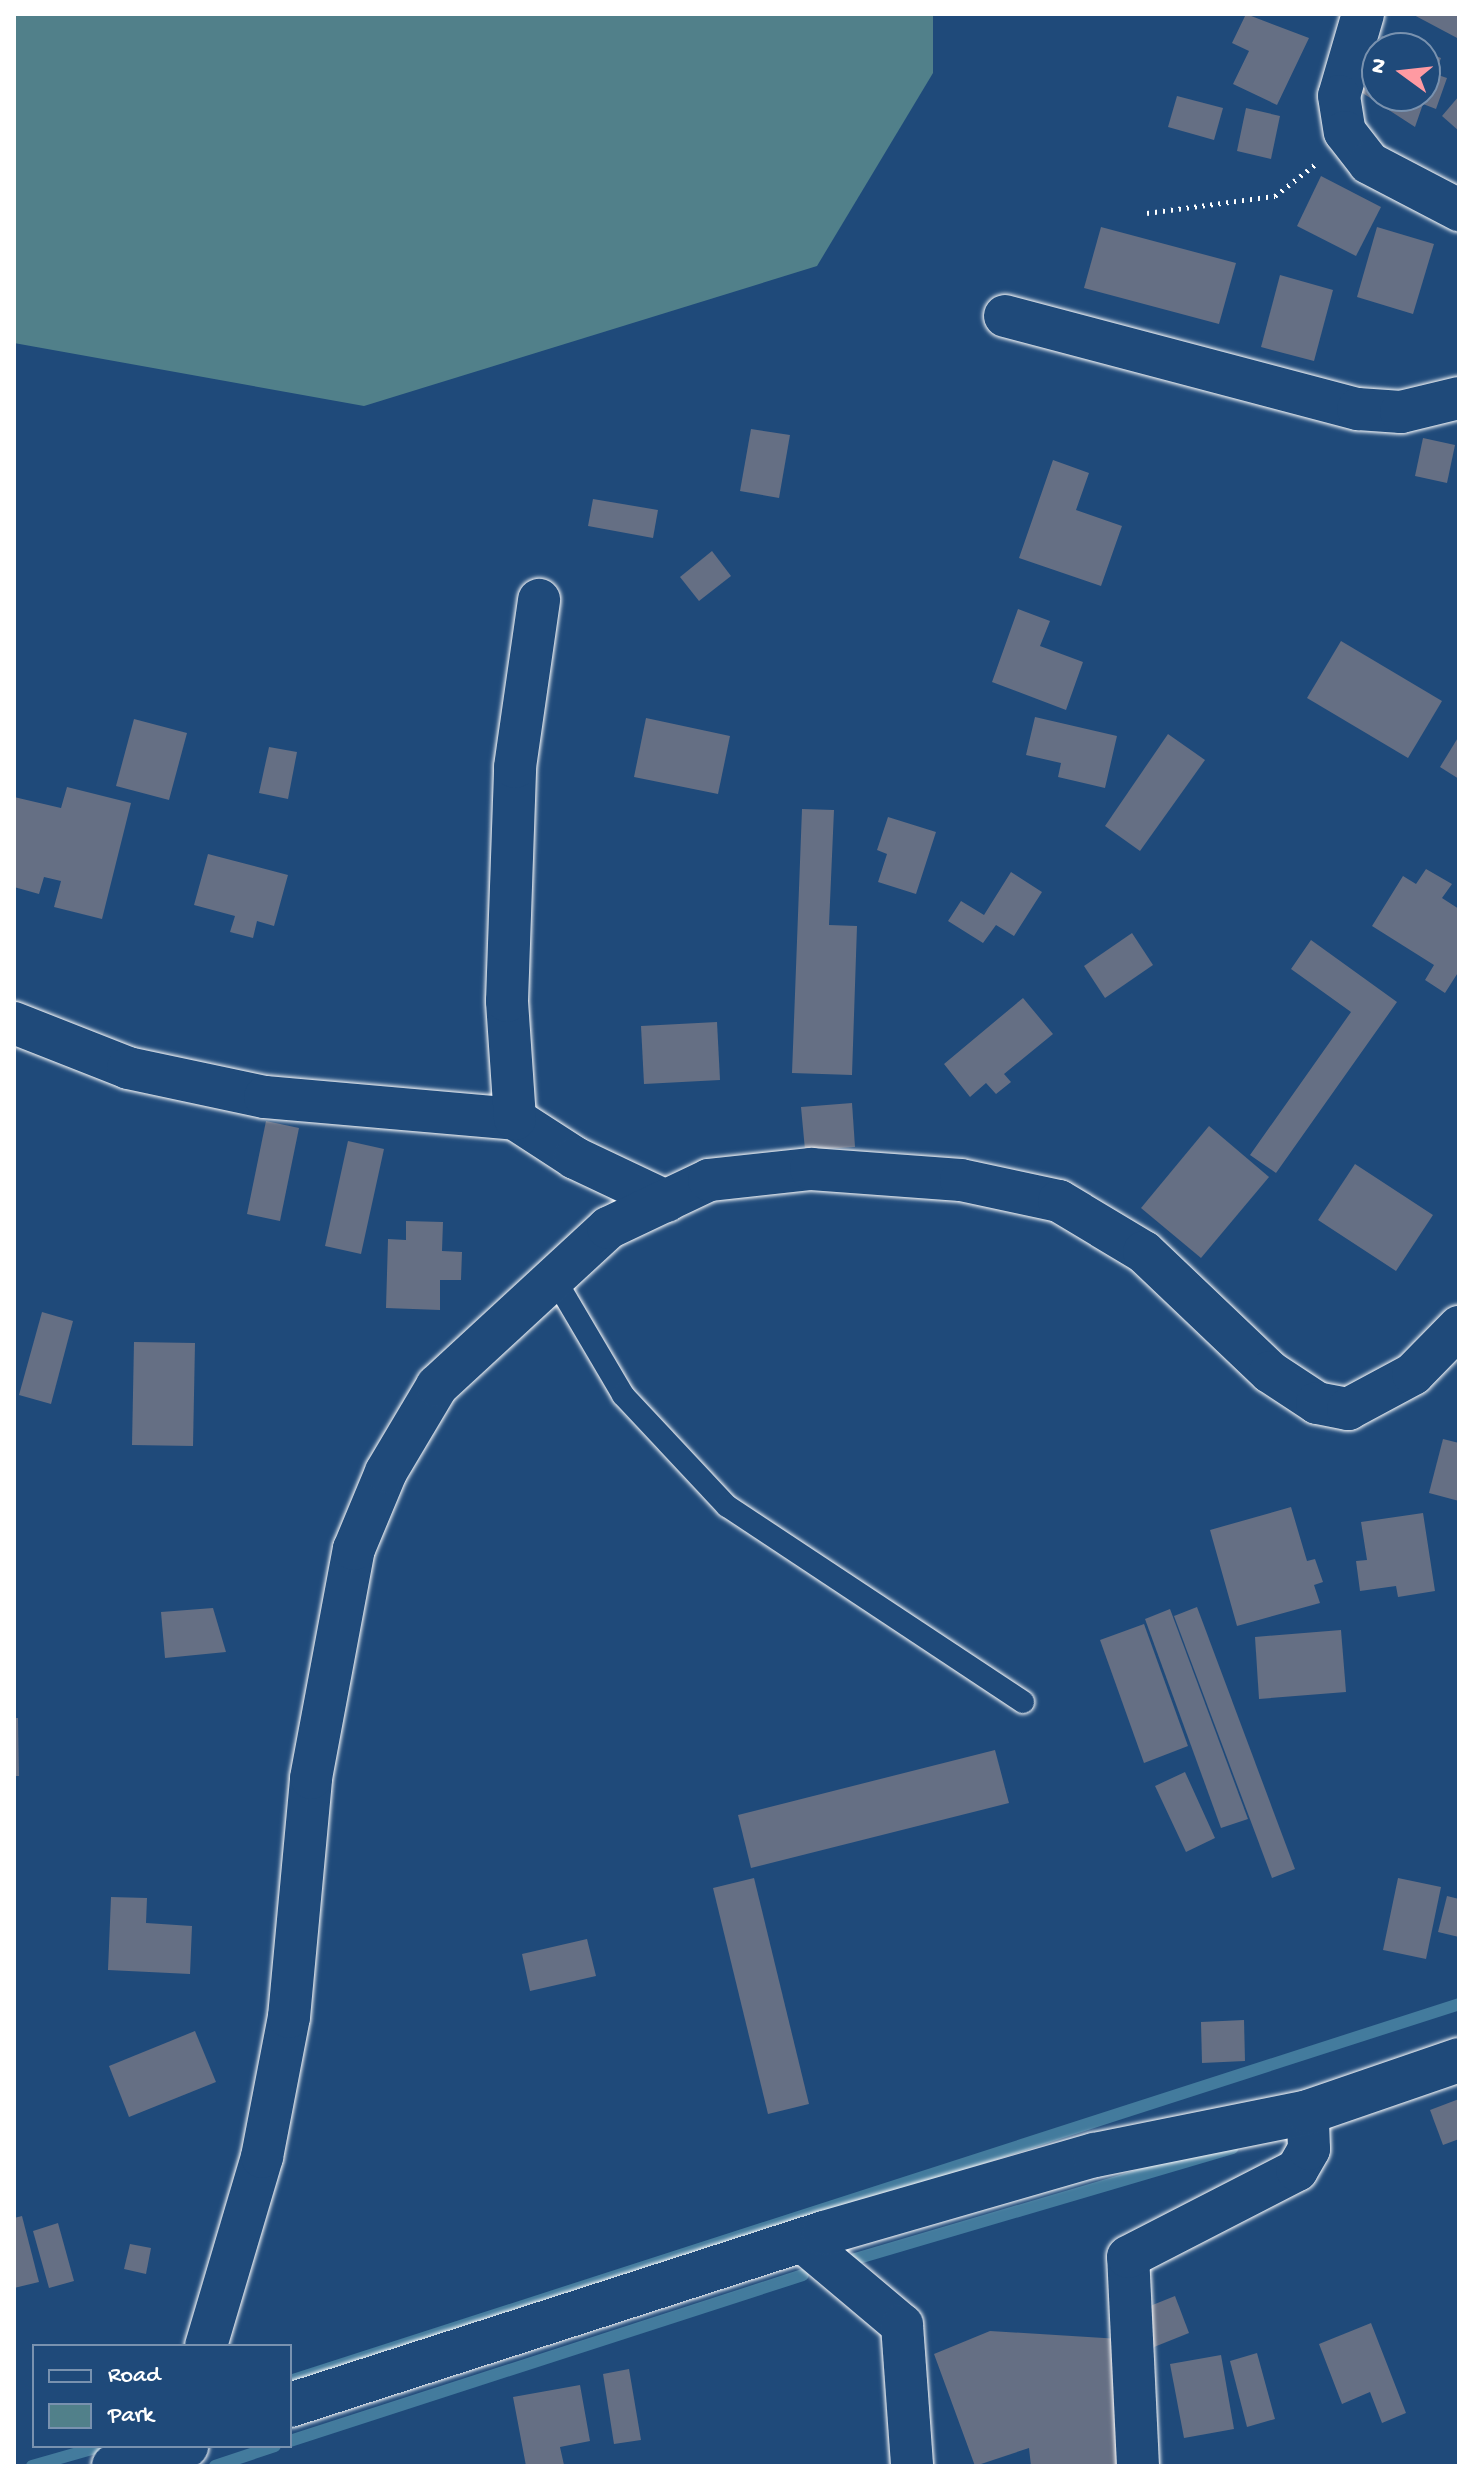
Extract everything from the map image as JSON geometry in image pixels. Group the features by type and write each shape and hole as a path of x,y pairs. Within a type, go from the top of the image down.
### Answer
{"main road":[{"path":"292,2404 801,2240 1095,2155 1308,2112 1459,2060"},
{"path":"114,2466 179,2448"}],"street":[{"path":"1363,14 1339,96 1345,132 1369,163 1459,210"},
{"path":"1005,316 1358,409 1401,412 1459,398"},
{"path":"515,1119 507,1001 515,767 539,600"},
{"path":"14,1023 128,1068 265,1097 515,1119 575,1158 666,1201"},
{"path":"207,2344 262,2157 289,2017 311,1778 354,1549 386,1472 437,1386 608,1228 709,1180 811,1169 961,1180 1059,1201 1144,1252 1270,1372 1317,1403 1348,1409 1413,1374 1459,1327"},
{"path":"1138,2466 1128,2257 1297,2170 1309,2149 1308,2112"},
{"path":"801,2240 902,2325 912,2466"}],"lane":[{"path":"553,1276 623,1395 727,1506 1023,1702"}],"path":[{"path":"1147,213 1275,196 1345,132"}],"green space":[{"path":"14,14 933,14 933,73 817,266 364,406 14,343"}],"building":[{"path":"1246,14 1309,38 1277,105 1233,84 1249,51 1232,43"},
{"path":"1412,14 1459,14 1459,39"},
{"path":"1441,76 1447,78 1441,95"},
{"path":"1177,96 1223,108 1214,140 1168,127"},
{"path":"1459,96 1459,131 1442,116"},
{"path":"1246,108 1280,116 1271,159 1237,151"},
{"path":"1392,112 1420,112 1415,127"},
{"path":"1321,176 1381,207 1356,256 1297,226"},
{"path":"1101,227 1236,263 1219,324 1084,288"},
{"path":"1377,227 1434,244 1413,314 1357,297"},
{"path":"1280,275 1333,290 1314,361 1261,347"},
{"path":"751,429 790,435 779,498 740,491"},
{"path":"1423,438 1455,445 1447,483 1415,476"},
{"path":"1053,460 1089,473 1076,510 1122,526 1101,586 1019,558"},
{"path":"593,499 658,510 653,538 588,526"},
{"path":"712,551 731,576 699,601 680,577"},
{"path":"1018,609 1050,621 1040,646 1083,662 1066,710 992,682"},
{"path":"1341,641 1442,701 1408,758 1307,698"},
{"path":"1035,717 1117,736 1105,788 1058,777 1061,763 1026,755"},
{"path":"646,718 730,736 718,794 634,777"},
{"path":"134,719 187,733 169,800 116,786"},
{"path":"1168,734 1205,760 1140,851 1105,826"},
{"path":"1459,736 1459,779 1440,767"},
{"path":"269,747 297,752 288,799 259,793"},
{"path":"67,787 131,803 102,919 54,907 61,881 44,877 39,894 14,887 14,797 61,808"},
{"path":"802,809 834,810 829,925 857,926 852,1075 792,1073"},
{"path":"888,817 936,832 916,894 878,882 887,854 877,850"},
{"path":"208,854 288,875 274,926 257,921 253,938 230,932 235,916 194,905"},
{"path":"1426,869 1452,884 1442,898 1459,909 1459,971 1445,993 1425,980 1434,965 1372,926 1403,876 1416,884"},
{"path":"1011,872 1042,892 1014,936 996,925 983,943 948,921 961,901 984,915"},
{"path":"1132,933 1153,965 1105,998 1084,966"},
{"path":"1311,940 1397,1002 1276,1173 1250,1155 1351,1012 1291,969"},
{"path":"1023,998 1053,1034 1004,1074 1011,1082 996,1094 986,1083 970,1097 944,1064"},
{"path":"717,1022 720,1080 644,1084 641,1026"},
{"path":"852,1103 855,1147 805,1150 801,1107"},
{"path":"266,1121 299,1128 280,1221 247,1214"},
{"path":"1209,1126 1269,1177 1201,1258 1141,1208"},
{"path":"348,1141 384,1149 361,1254 325,1246"},
{"path":"1355,1164 1433,1215 1396,1271 1318,1220"},
{"path":"406,1221 443,1222 442,1251 462,1252 461,1280 440,1280 440,1310 386,1308 388,1239 406,1240"},
{"path":"42,1312 73,1321 51,1404 19,1395"},
{"path":"134,1342 195,1343 193,1446 132,1445"},
{"path":"1443,1439 1459,1443 1459,1501 1429,1493"},
{"path":"1291,1507 1307,1561 1315,1559 1323,1582 1314,1585 1320,1603 1237,1626 1210,1530"},
{"path":"1423,1513 1435,1591 1398,1597 1396,1586 1360,1591 1356,1561 1367,1560 1361,1522"},
{"path":"1197,1607 1295,1869 1272,1878 1174,1616"},
{"path":"213,1608 226,1652 165,1658 161,1612"},
{"path":"1170,1609 1248,1819 1221,1828 1145,1619"},
{"path":"1144,1624 1188,1746 1144,1763 1100,1640"},
{"path":"1341,1630 1346,1692 1259,1699 1255,1637"},
{"path":"14,1718 18,1718 19,1776 14,1776"},
{"path":"995,1750 1009,1803 751,1868 738,1815"},
{"path":"1185,1772 1215,1838 1186,1852 1155,1786"},
{"path":"754,1878 809,2104 768,2114 713,1888"},
{"path":"1398,1878 1441,1887 1426,1959 1383,1950"},
{"path":"1447,1896 1459,1899 1459,1937 1438,1932"},
{"path":"111,1897 147,1898 146,1923 192,1926 190,1974 108,1970"},
{"path":"587,1939 596,1976 530,1991 522,1954"},
{"path":"1244,2020 1245,2061 1202,2063 1201,2022"},
{"path":"195,2031 216,2082 129,2117 109,2066"},
{"path":"1459,2099 1459,2139 1443,2145 1430,2110"},
{"path":"22,2216 39,2282 14,2288 14,2218"},
{"path":"58,2223 74,2281 49,2288 33,2231"},
{"path":"130,2244 151,2248 146,2274 124,2269"},
{"path":"1175,2296 1189,2333 1149,2349 1135,2312"},
{"path":"1371,2323 1406,2413 1382,2423 1370,2392 1342,2404 1319,2344"},
{"path":"990,2331 1120,2339 1132,2466 1031,2466 1029,2448 975,2466 934,2354"},
{"path":"1257,2353 1275,2419 1247,2427 1230,2361"},
{"path":"1221,2355 1234,2429 1184,2438 1170,2364"},
{"path":"629,2369 641,2440 614,2444 603,2374"},
{"path":"580,2385 590,2441 560,2447 564,2465 526,2466 513,2397"}],"waterway":[{"path":"292,2380 1459,2004"},
{"path":"845,2262 1233,2148"},
{"path":"292,2440 803,2275"},
{"path":"32,2466 95,2448"},
{"path":"215,2466 269,2448"}]}
